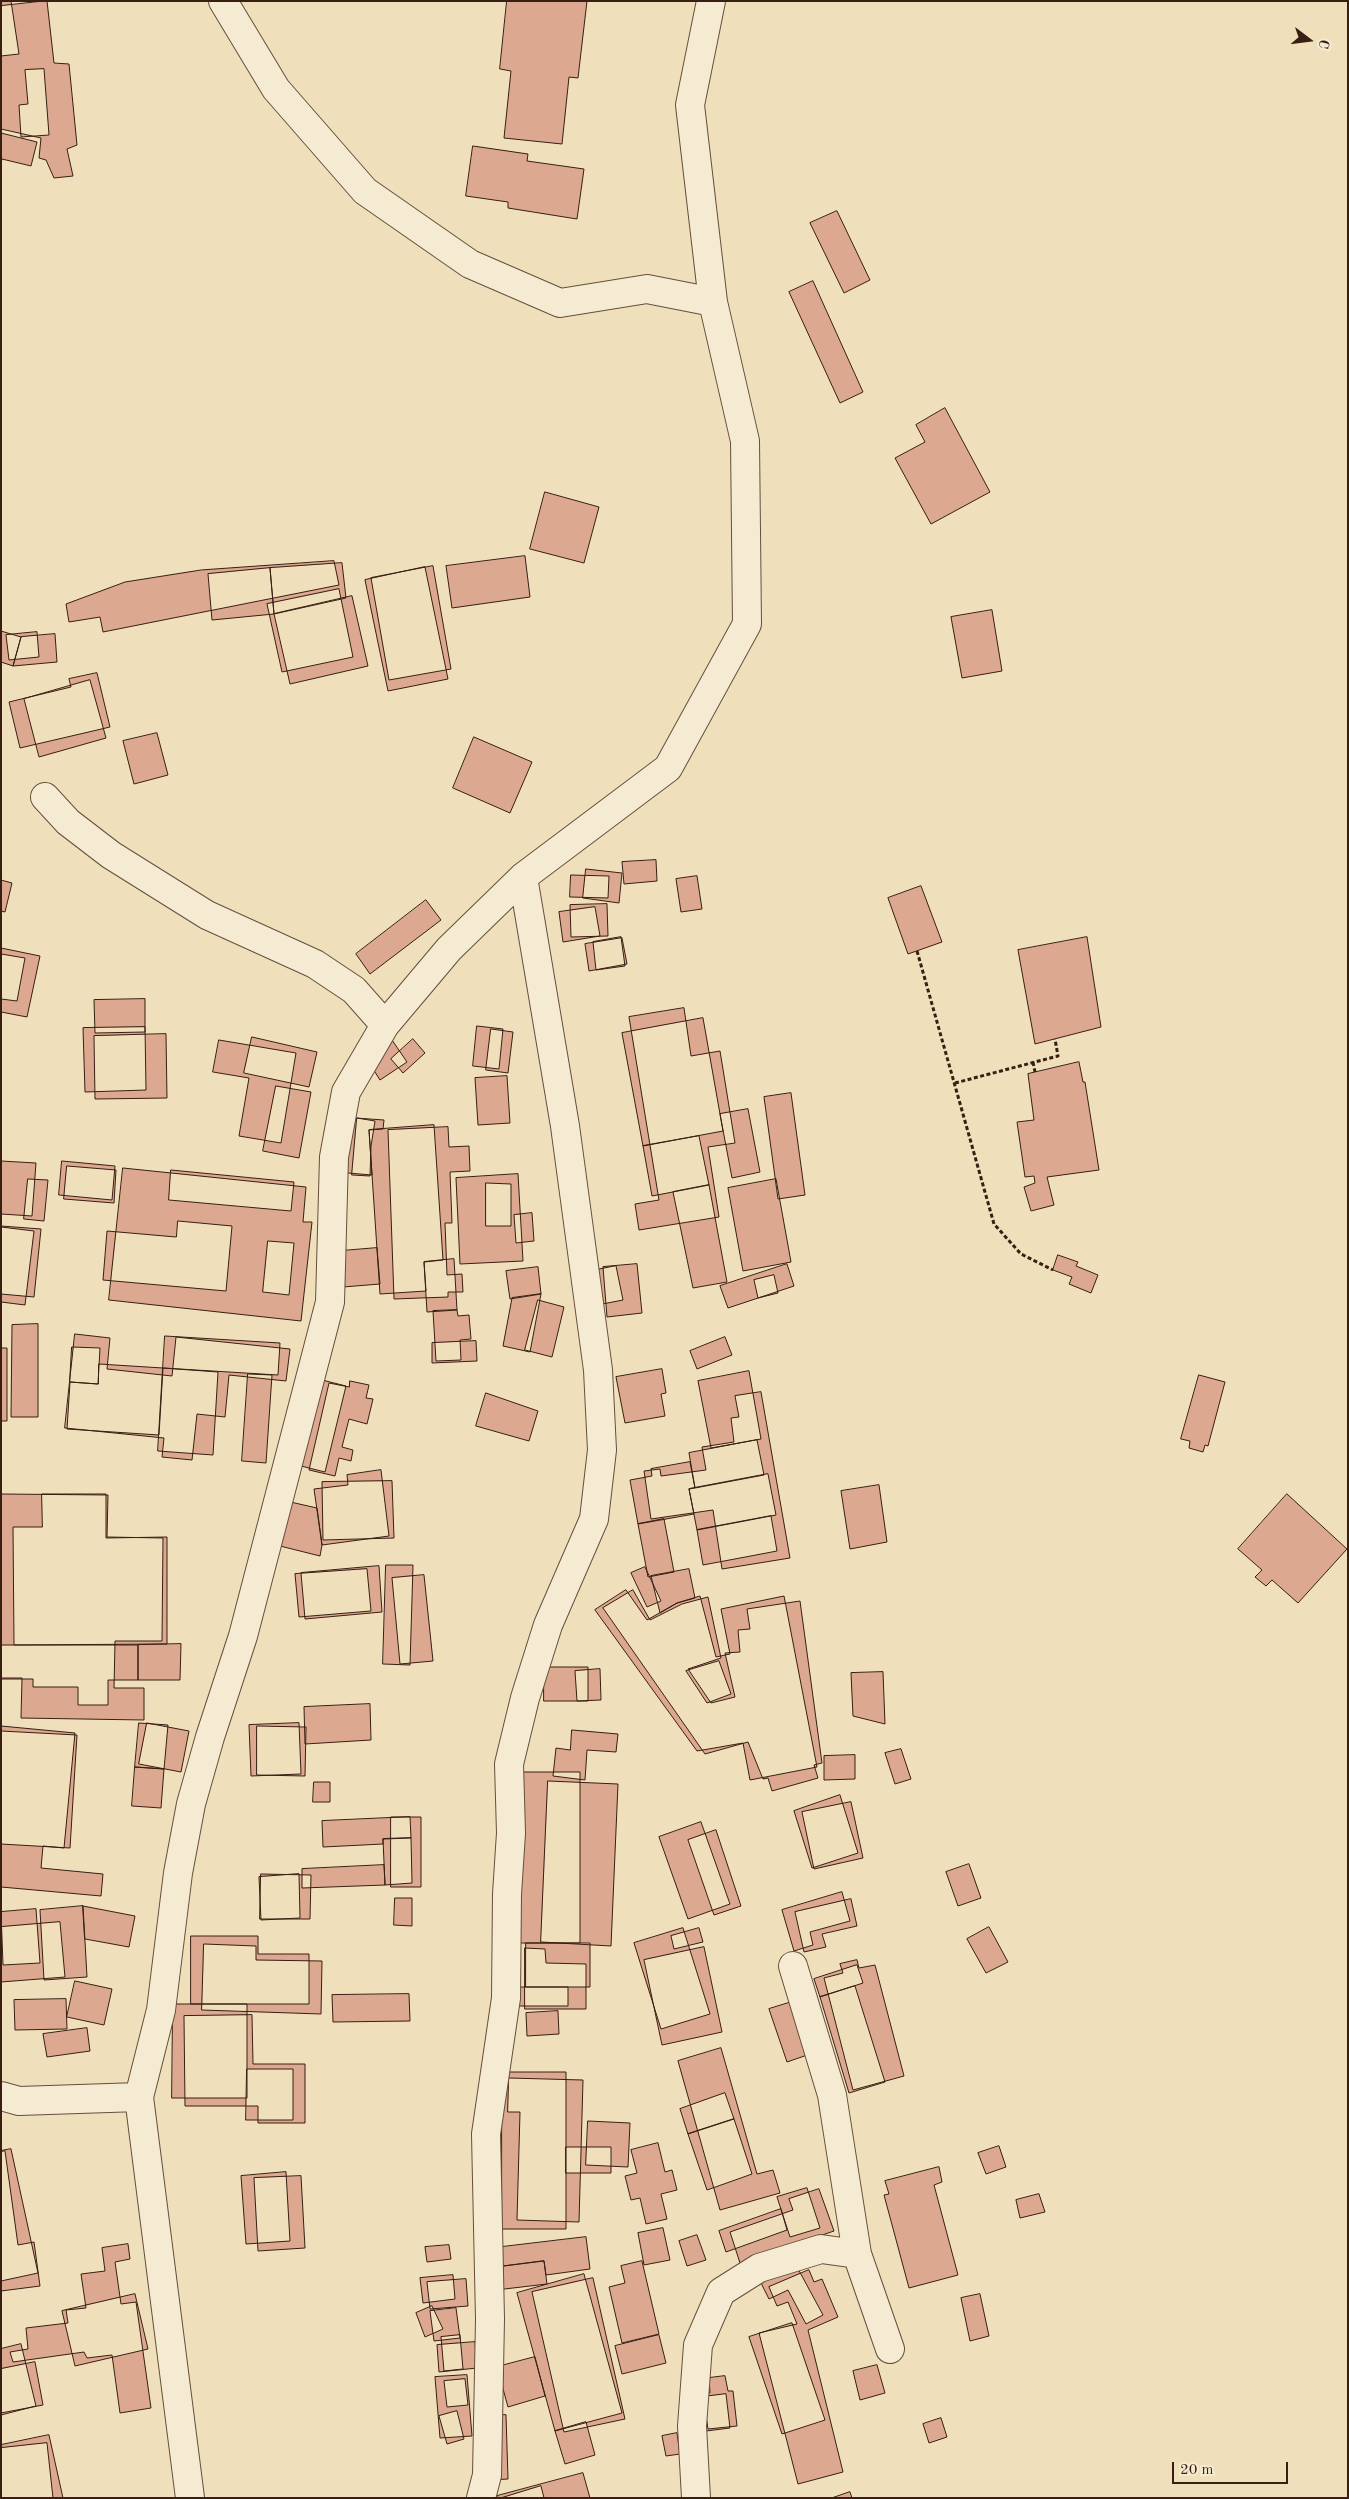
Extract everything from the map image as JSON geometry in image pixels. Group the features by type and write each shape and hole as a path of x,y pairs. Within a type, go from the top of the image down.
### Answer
{"street":[{"path":"223,1 276,89 365,191 470,264 560,303 647,289 713,302"},
{"path":"190,2498 139,2097 161,2010 178,1873 191,1804 210,1737 243,1636 330,1302 334,1157 346,1092 385,1025 449,949 524,877 668,768 747,624 745,441 713,302 690,104 711,1"},
{"path":"45,797 68,822 111,855 207,915 315,964 354,990 385,1025"},
{"path":"481,2498 487,2475 490,2337 486,2134 506,1998 507,1894 511,1833 509,1764 525,1698 548,1625 594,1519 602,1450 598,1370 565,1126 524,877"},
{"path":"792,1966 813,2028 832,2095 857,2254 890,2349"},
{"path":"1,2096 19,2101 139,2097"},
{"path":"696,2498 692,2426 698,2344 721,2292 759,2268 821,2249 857,2254"}],"path":[{"path":"917,951 994,1224 1021,1254 1053,1270"},
{"path":"954,1083 1058,1056 1055,1039"},
{"path":"1034,1062 1035,1072"}],"building":[{"path":"1,1 11,1 19,54 1,56"},
{"path":"47,1 54,63 69,64 77,145 67,149 73,176 54,178 46,160 39,158 41,138 1,129 1,6"},
{"path":"507,1 587,1 578,78 569,77 562,144 504,138 511,71 500,69"},
{"path":"44,69 49,135 21,137 19,105 28,104 25,70"},
{"path":"1,133 37,142 31,166 2,159 1,163"},
{"path":"473,146 528,154 527,161 584,169 577,219 508,208 508,202 466,196"},
{"path":"837,211 870,280 844,293 810,223"},
{"path":"813,281 863,392 840,403 789,292"},
{"path":"945,408 990,492 931,524 895,458 925,442 916,425"},
{"path":"545,492 599,507 584,563 530,549"},
{"path":"525,556 530,597 452,608 446,566"},
{"path":"334,561 339,585 103,632 100,617 69,622 66,604 125,582 201,570"},
{"path":"342,563 346,598 274,614 270,568"},
{"path":"433,566 451,669 389,680 371,578"},
{"path":"425,567 448,679 388,691 365,580"},
{"path":"270,568 274,614 212,620 208,574"},
{"path":"339,589 353,657 282,672 267,604"},
{"path":"352,596 368,666 290,684 274,614"},
{"path":"992,610 1002,671 962,678 951,617"},
{"path":"1,631 21,637 13,666 1,662"},
{"path":"37,632 39,657 9,660 6,635"},
{"path":"55,634 57,662 13,666 21,637"},
{"path":"97,673 110,727 20,748 9,702 71,687 69,679"},
{"path":"90,680 106,738 39,757 24,699"},
{"path":"157,733 168,775 134,784 123,741"},
{"path":"474,737 532,762 510,813 453,788"},
{"path":"656,860 657,881 624,884 622,862"},
{"path":"586,869 622,873 619,903 583,898"},
{"path":"571,875 609,876 608,898 570,897"},
{"path":"697,876 702,909 681,912 676,879"},
{"path":"1,880 12,883 5,912 1,911"},
{"path":"921,886 942,942 908,954 888,898"},
{"path":"426,900 441,920 370,974 356,954"},
{"path":"607,904 608,936 571,937 570,905"},
{"path":"595,907 600,936 563,942 559,912"},
{"path":"621,937 625,966 596,970 593,942"},
{"path":"1087,937 1101,1027 1035,1044 1018,950"},
{"path":"622,938 627,964 589,971 585,944"},
{"path":"1,948 40,956 27,1017 1,1012"},
{"path":"1,954 25,958 17,1001 1,999"},
{"path":"145,999 145,1032 95,1033 94,1000"},
{"path":"684,1008 691,1056 720,1051 735,1143 708,1147 719,1217 639,1230 635,1204 659,1200 629,1017"},
{"path":"703,1018 723,1131 643,1146 622,1033"},
{"path":"477,1026 503,1029 499,1069 473,1066"},
{"path":"145,1027 146,1090 85,1092 83,1028"},
{"path":"491,1029 513,1032 508,1073 486,1070"},
{"path":"166,1034 167,1098 95,1099 94,1036"},
{"path":"252,1037 317,1052 309,1087 244,1073"},
{"path":"413,1039 425,1053 403,1073 391,1059"},
{"path":"219,1040 296,1053 281,1143 239,1136 249,1078 213,1072"},
{"path":"392,1040 407,1062 380,1080 366,1058"},
{"path":"1079,1062 1083,1082 1085,1082 1099,1170 1047,1177 1054,1205 1031,1211 1024,1187 1035,1183 1034,1176 1025,1177 1017,1122 1034,1120 1028,1074"},
{"path":"507,1076 510,1123 478,1125 475,1078"},
{"path":"276,1086 311,1092 299,1158 263,1151"},
{"path":"791,1093 805,1195 778,1199 764,1097"},
{"path":"748,1109 760,1172 732,1178 720,1114"},
{"path":"341,1117 384,1120 383,1129 369,1130 372,1175 336,1172"},
{"path":"357,1118 375,1121 371,1146 370,1176 352,1175"},
{"path":"434,1125 443,1260 424,1262 426,1291 380,1294 369,1130"},
{"path":"448,1127 449,1147 469,1146 470,1171 450,1172 452,1223 445,1223 447,1275 462,1274 463,1292 448,1292 448,1297 394,1299 388,1130"},
{"path":"699,1136 709,1185 652,1196 643,1146"},
{"path":"1,1161 36,1163 32,1216 1,1214"},
{"path":"62,1161 115,1166 112,1200 59,1195"},
{"path":"67,1166 116,1170 114,1203 64,1199"},
{"path":"123,1168 306,1187 303,1222 312,1222 301,1321 109,1300"},
{"path":"171,1170 294,1182 291,1211 169,1200"},
{"path":"518,1174 523,1261 460,1264 456,1178"},
{"path":"28,1179 48,1180 44,1221 24,1219"},
{"path":"776,1179 791,1262 743,1271 728,1188"},
{"path":"486,1183 511,1184 511,1226 486,1226"},
{"path":"709,1185 727,1282 693,1288 673,1192"},
{"path":"532,1213 534,1241 516,1243 514,1215"},
{"path":"178,1221 232,1226 226,1291 103,1280 107,1231 176,1237"},
{"path":"1,1226 41,1229 34,1297 1,1294"},
{"path":"1,1227 34,1231 25,1305 1,1302"},
{"path":"268,1241 294,1243 289,1295 263,1292"},
{"path":"377,1248 380,1284 343,1287 341,1251"},
{"path":"1058,1255 1078,1262 1076,1266 1098,1275 1091,1293 1069,1284 1072,1277 1053,1270"},
{"path":"454,1259 457,1310 427,1312 424,1262"},
{"path":"637,1264 642,1313 607,1317 603,1267"},
{"path":"787,1264 794,1286 728,1308 720,1286"},
{"path":"616,1266 623,1300 592,1306 586,1272"},
{"path":"538,1267 541,1294 510,1299 506,1271"},
{"path":"774,1275 778,1293 758,1298 754,1280"},
{"path":"541,1294 530,1352 503,1346 512,1298"},
{"path":"538,1300 564,1307 552,1357 525,1350"},
{"path":"457,1310 458,1316 469,1315 471,1339 460,1340 461,1360 436,1361 433,1311"},
{"path":"38,1324 38,1417 11,1417 12,1325"},
{"path":"75,1334 110,1338 107,1369 172,1376 176,1337 290,1349 286,1381 229,1375 225,1417 197,1414 192,1460 162,1457 164,1438 65,1428"},
{"path":"165,1336 280,1343 278,1375 163,1368"},
{"path":"725,1337 732,1355 697,1369 690,1351"},
{"path":"476,1341 477,1361 432,1363 432,1343"},
{"path":"72,1347 100,1348 98,1384 70,1382"},
{"path":"1,1348 7,1348 7,1421 1,1421"},
{"path":"99,1364 163,1368 159,1435 67,1429 70,1382 98,1384"},
{"path":"163,1368 218,1372 213,1455 158,1451"},
{"path":"662,1369 666,1393 661,1394 665,1416 625,1423 616,1377"},
{"path":"749,1371 761,1439 711,1448 698,1381"},
{"path":"248,1374 272,1375 266,1463 242,1461"},
{"path":"1199,1375 1225,1382 1208,1446 1205,1445 1203,1452 1189,1448 1190,1441 1181,1439"},
{"path":"318,1379 346,1386 325,1472 297,1465"},
{"path":"350,1381 369,1385 366,1398 373,1399 367,1424 349,1419 342,1447 353,1450 351,1461 339,1458 335,1476 309,1470 329,1383 349,1387"},
{"path":"761,1392 790,1558 722,1569 713,1510 651,1519 644,1471 660,1469 661,1476 706,1470 702,1447 734,1442 731,1418 739,1417 735,1396"},
{"path":"486,1393 538,1411 529,1441 476,1426"},
{"path":"757,1440 764,1475 695,1488 689,1453"},
{"path":"690,1462 695,1488 689,1489 694,1514 638,1524 630,1480 652,1476 651,1469"},
{"path":"381,1470 389,1536 322,1545 314,1489 348,1485 347,1475"},
{"path":"768,1474 776,1515 697,1530 689,1489"},
{"path":"392,1481 394,1538 323,1540 322,1482"},
{"path":"879,1485 887,1542 850,1549 841,1491"},
{"path":"1,1494 108,1495 107,1537 163,1538 162,1641 115,1641 114,1688 144,1688 144,1720 21,1718 22,1678 1,1678"},
{"path":"42,1494 106,1494 106,1538 167,1537 167,1644 14,1645 13,1527 42,1527"},
{"path":"1287,1494 1347,1549 1298,1603 1272,1580 1266,1586 1255,1577 1262,1570 1238,1549"},
{"path":"286,1501 317,1508 322,1545 320,1556 276,1545"},
{"path":"771,1516 777,1551 703,1565 697,1530"},
{"path":"664,1519 674,1572 648,1577 638,1524"},
{"path":"386,1565 413,1565 410,1665 383,1664"},
{"path":"379,1566 382,1612 305,1619 301,1573"},
{"path":"645,1567 661,1601 647,1607 631,1573"},
{"path":"367,1569 371,1611 299,1617 295,1574"},
{"path":"689,1569 695,1598 677,1603 660,1613 651,1576"},
{"path":"424,1575 433,1661 400,1664 392,1578"},
{"path":"626,1590 647,1620 677,1603 700,1596 716,1657 730,1654 721,1609 784,1596 817,1767 750,1780 743,1743 697,1751 595,1610","holes":["719,1661 731,1694 707,1703 686,1671"]},
{"path":"633,1590 650,1620 682,1604 708,1597 721,1658 688,1669 711,1703 735,1697 725,1653 740,1652 738,1630 750,1629 747,1609 800,1601 822,1763 814,1765 818,1778 772,1791 768,1778 763,1779 748,1742 705,1754 603,1608"},
{"path":"181,1644 180,1680 138,1680 138,1645"},
{"path":"1,1645 138,1645 138,1680 108,1680 108,1705 78,1705 78,1687 33,1687 33,1679 1,1679"},
{"path":"544,1667 588,1667 588,1701 544,1701"},
{"path":"600,1669 601,1700 577,1701 575,1671"},
{"path":"883,1672 885,1724 853,1716 851,1673"},
{"path":"370,1704 371,1740 305,1744 304,1707"},
{"path":"139,1723 168,1725 164,1769 135,1767"},
{"path":"147,1723 189,1731 181,1772 139,1764"},
{"path":"299,1723 301,1774 251,1776 249,1725"},
{"path":"1,1726 75,1733 64,1848 43,1846 41,1868 103,1874 101,1896 1,1887"},
{"path":"257,1726 306,1727 305,1776 257,1775"},
{"path":"572,1730 618,1734 616,1752 587,1750 585,1780 553,1776 556,1748 570,1750"},
{"path":"1,1731 77,1735 70,1848 1,1844"},
{"path":"901,1749 911,1779 895,1784 885,1753"},
{"path":"855,1755 855,1779 824,1780 824,1756"},
{"path":"135,1767 164,1769 161,1808 132,1806"},
{"path":"507,1772 580,1772 580,1943 507,1943"},
{"path":"548,1781 618,1784 611,1946 541,1942"},
{"path":"314,1782 330,1782 330,1802 313,1802"},
{"path":"840,1795 858,1853 812,1868 794,1811"},
{"path":"851,1802 863,1858 814,1869 802,1812"},
{"path":"391,1817 421,1817 421,1887 391,1887"},
{"path":"410,1817 411,1838 383,1839 383,1844 323,1847 322,1821"},
{"path":"701,1822 730,1904 688,1919 659,1837"},
{"path":"716,1830 741,1906 714,1915 688,1840"},
{"path":"411,1838 412,1883 385,1885 383,1839"},
{"path":"969,1864 981,1898 958,1906 946,1872"},
{"path":"384,1865 385,1885 302,1888 302,1869"},
{"path":"261,1874 311,1875 310,1919 260,1919"},
{"path":"299,1874 300,1918 261,1920 259,1877"},
{"path":"842,1892 850,1921 810,1932 813,1945 794,1951 782,1910"},
{"path":"395,1898 412,1898 412,1926 394,1925"},
{"path":"851,1899 857,1926 822,1934 826,1947 804,1952 795,1912"},
{"path":"83,1906 135,1916 129,1947 85,1939"},
{"path":"83,1906 87,1977 44,1980 40,1910"},
{"path":"36,1909 40,1963 3,1965 1,1912"},
{"path":"60,1922 65,1977 1,1982 1,1927"},
{"path":"989,1927 1008,1962 986,1973 967,1939"},
{"path":"683,1928 710,2014 661,2029 634,1943"},
{"path":"699,1928 703,1942 674,1949 671,1936"},
{"path":"191,1936 258,1936 258,1954 309,1954 309,2004 191,2004"},
{"path":"526,1943 590,1943 590,1987 526,1987"},
{"path":"204,1944 256,1946 256,1960 322,1961 321,2014 202,2010"},
{"path":"704,1947 722,2032 662,2045 644,1960"},
{"path":"525,1948 545,1949 546,1963 586,1964 586,2009 525,2009"},
{"path":"857,1960 859,1968 875,1965 904,2076 853,2090 824,1978 843,1973 840,1964"},
{"path":"857,1965 863,1983 820,1997 814,1979"},
{"path":"75,1981 112,1989 104,2025 67,2017"},
{"path":"855,1986 885,2082 849,2093 820,1997"},
{"path":"500,1987 568,1987 568,2006 499,2006"},
{"path":"409,1994 410,2021 333,2022 332,1995"},
{"path":"66,1999 67,2029 15,2030 14,2000"},
{"path":"795,2001 813,2053 787,2062 769,2009"},
{"path":"173,2004 247,2004 247,2098 172,2098"},
{"path":"558,2011 559,2034 527,2036 526,2013"},
{"path":"252,2015 253,2064 305,2064 305,2123 258,2123 258,2106 185,2106 184,2016"},
{"path":"87,2028 90,2051 47,2057 43,2034"},
{"path":"721,2048 757,2174 773,2170 780,2193 720,2210 678,2061"},
{"path":"247,2069 293,2069 293,2120 246,2120"},
{"path":"502,2072 566,2072 566,2229 502,2229"},
{"path":"509,2078 583,2080 579,2222 517,2220 520,2112 508,2112"},
{"path":"725,2093 734,2119 688,2134 680,2109"},
{"path":"734,2119 752,2174 707,2190 688,2134"},
{"path":"588,2121 630,2123 628,2167 586,2165"},
{"path":"658,2143 665,2172 672,2170 677,2190 661,2194 667,2219 646,2224 640,2198 631,2200 625,2176 637,2173 631,2150"},
{"path":"999,2146 1006,2167 986,2174 978,2153"},
{"path":"566,2147 611,2147 611,2173 566,2173"},
{"path":"11,2149 38,2273 1,2281 1,2151"},
{"path":"5,2151 18,2245 34,2242 40,2286 1,2291 1,2152"},
{"path":"939,2167 942,2182 934,2185 958,2275 909,2288 884,2195 889,2194 885,2181"},
{"path":"286,2172 290,2241 246,2244 241,2176"},
{"path":"301,2176 305,2248 258,2251 254,2178"},
{"path":"807,2188 820,2228 790,2237 777,2197"},
{"path":"819,2189 834,2231 740,2263 730,2232 793,2210 789,2199"},
{"path":"1039,2194 1045,2212 1020,2218 1016,2200"},
{"path":"781,2209 787,2230 726,2252 719,2231"},
{"path":"663,2228 670,2260 644,2265 638,2233"},
{"path":"697,2235 706,2260 687,2266 679,2241"},
{"path":"586,2237 590,2269 546,2275 544,2261 487,2268 485,2249"},
{"path":"128,2244 130,2259 115,2262 121,2304 136,2302 151,2408 120,2413 112,2355 87,2358 84,2352 13,2362 10,2352 28,2349 26,2328 68,2323 66,2310 86,2308 81,2274 105,2271 102,2248"},
{"path":"449,2245 451,2259 427,2262 425,2247"},
{"path":"544,2261 547,2284 479,2292 476,2270"},
{"path":"642,2261 659,2334 622,2343 609,2287 625,2283 621,2266"},
{"path":"796,2265 823,2315 806,2324 788,2290 769,2299 761,2283"},
{"path":"809,2270 814,2282 822,2279 838,2317 808,2330 843,2472 798,2484 759,2333 797,2324 788,2302 777,2306 769,2287"},
{"path":"584,2274 622,2413 555,2431 517,2293"},
{"path":"453,2275 455,2299 423,2303 420,2278"},
{"path":"593,2278 625,2419 564,2432 532,2292"},
{"path":"466,2279 468,2306 430,2309 427,2282"},
{"path":"135,2294 148,2349 75,2366 62,2311"},
{"path":"980,2294 989,2336 970,2341 961,2298"},
{"path":"432,2306 443,2329 425,2337 416,2313"},
{"path":"456,2308 460,2338 434,2341 430,2311"},
{"path":"792,2323 825,2420 782,2434 749,2337"},
{"path":"460,2335 463,2369 444,2371 441,2337"},
{"path":"659,2335 666,2363 622,2374 615,2346"},
{"path":"475,2342 477,2368 439,2372 437,2345"},
{"path":"21,2344 36,2406 1,2415 1,2349"},
{"path":"535,2357 545,2396 508,2407 497,2367"},
{"path":"35,2362 43,2405 1,2413 1,2369"},
{"path":"877,2365 885,2393 860,2400 853,2371"},
{"path":"467,2375 472,2436 440,2438 435,2377"},
{"path":"725,2376 728,2391 733,2391 737,2426 708,2429 703,2394 710,2393 709,2378"},
{"path":"465,2379 468,2405 447,2407 444,2381"},
{"path":"726,2394 730,2428 698,2432 694,2398"},
{"path":"457,2411 464,2439 447,2444 439,2416"},
{"path":"506,2415 508,2479 490,2480 488,2416"},
{"path":"941,2418 947,2437 929,2443 923,2424"},
{"path":"586,2422 595,2455 565,2464 555,2431"},
{"path":"677,2433 680,2454 666,2456 662,2436"},
{"path":"49,2435 63,2498 1,2498 1,2445"},
{"path":"47,2443 53,2498 1,2498 1,2448"},
{"path":"583,2473 590,2498 497,2498 497,2496"},
{"path":"541,2486 544,2498 501,2498"},
{"path":"850,2492 852,2498 832,2498"}]}
